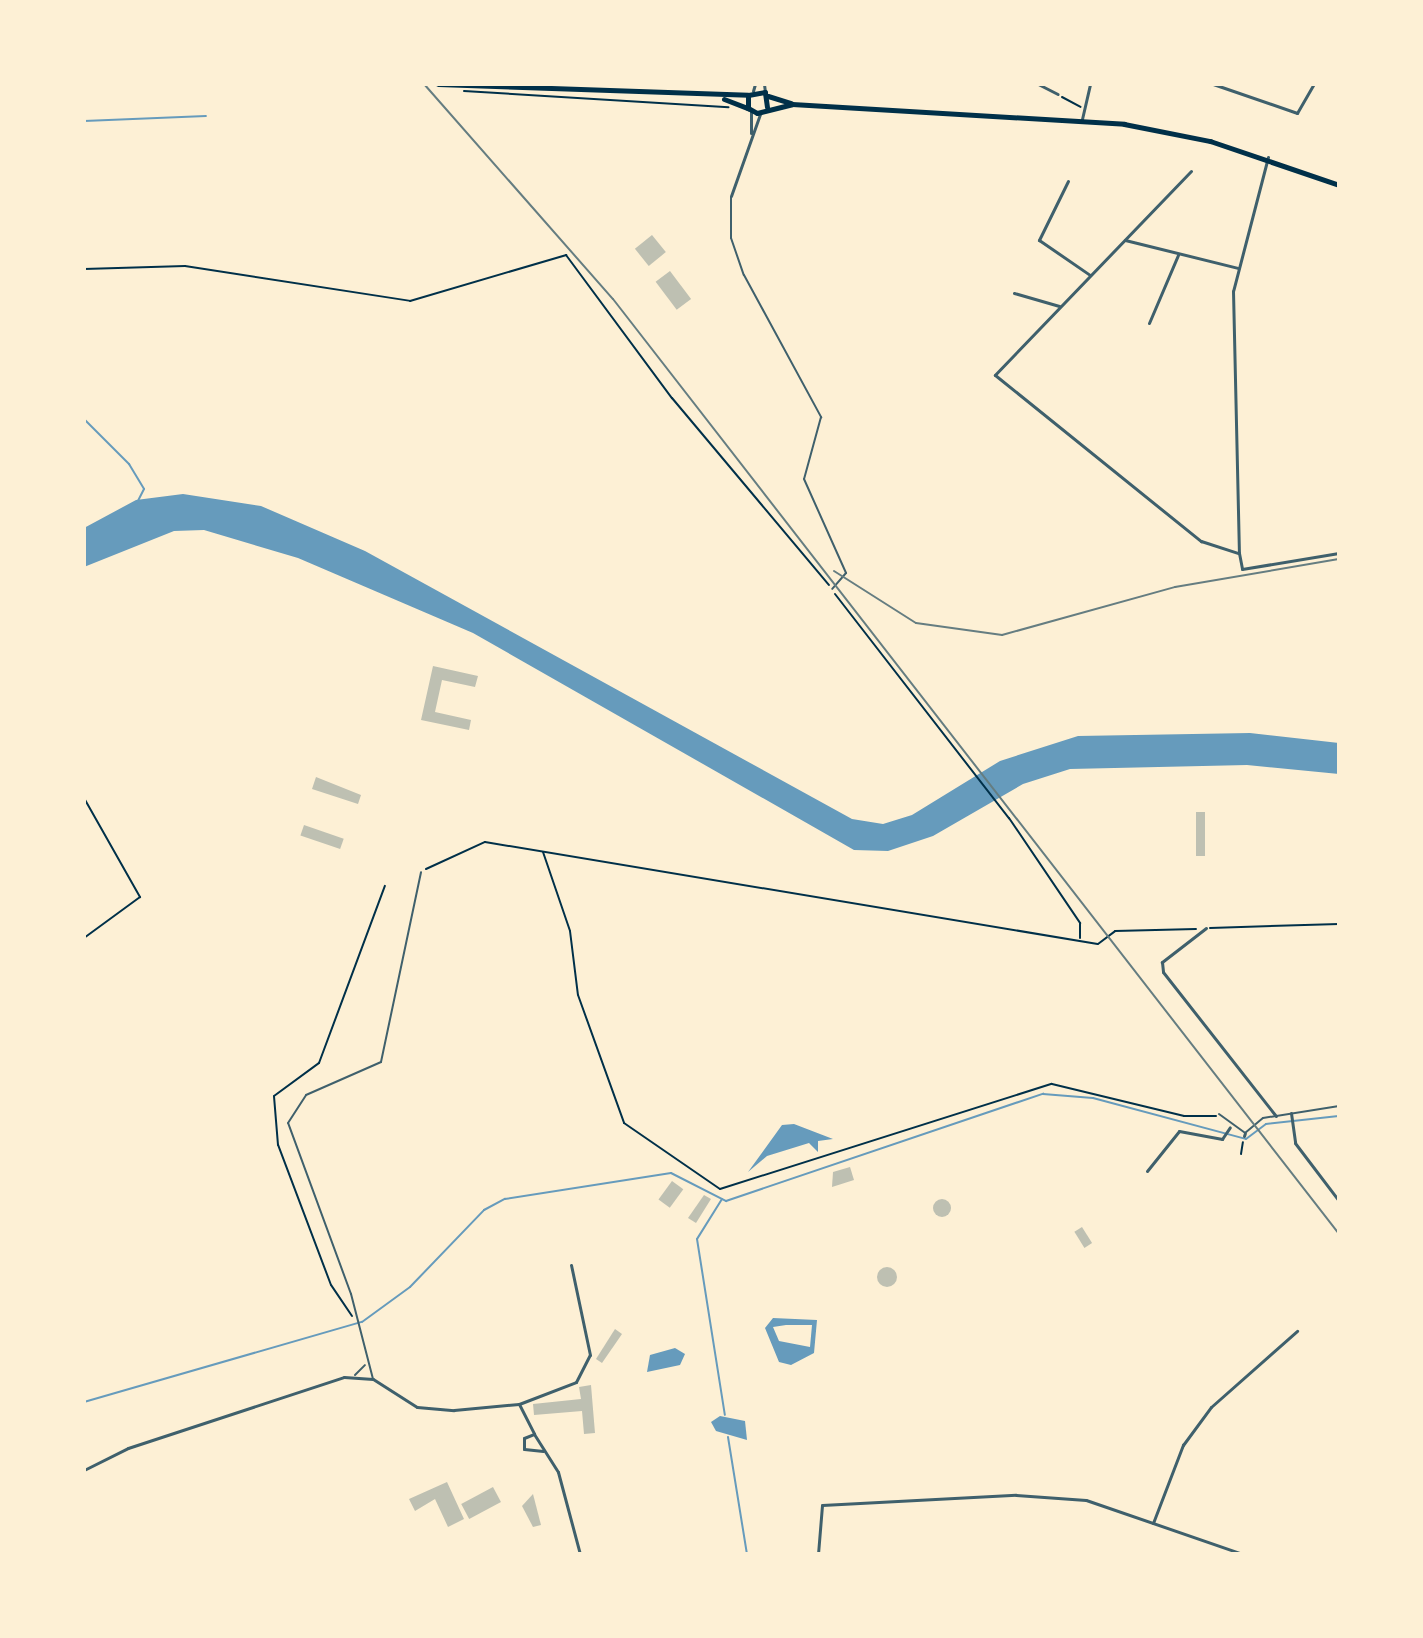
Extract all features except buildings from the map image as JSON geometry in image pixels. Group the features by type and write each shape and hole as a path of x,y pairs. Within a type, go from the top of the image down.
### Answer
{"main road":[{"path":"438,84 723,99 761,113 767,107 792,104 1082,119 1268,157 1339,185"},
{"path":"723,99 752,90 792,104"},
{"path":"749,109 752,90"},
{"path":"766,94 767,107"}],"street":[{"path":"764,84 766,94"},
{"path":"1038,84 1058,94"},
{"path":"1082,119 1090,84"},
{"path":"1213,84 1297,113 1314,84"},
{"path":"749,109 751,133"},
{"path":"731,196 751,133 761,113"},
{"path":"1268,157 1238,268 1230,345 1239,553 1242,569 1339,553"},
{"path":"1191,171 995,375 1201,541 1239,553"},
{"path":"1068,181 1039,240 1090,275"},
{"path":"1124,239 1238,268"},
{"path":"1149,323 1178,255"},
{"path":"1014,293 1059,306"},
{"path":"1206,928 1162,962 1163,972 1276,1116"},
{"path":"1291,1113 1293,1131 1339,1201"},
{"path":"1147,1171 1179,1131 1227,1131"},
{"path":"84,1470 128,1448 355,1375 373,1379 417,1407 519,1404 576,1382 589,1365 571,1265"},
{"path":"1153,1523 1183,1445 1211,1407 1297,1331"},
{"path":"519,1404 561,1479 580,1554"},
{"path":"534,1434 524,1438 524,1449 543,1451"},
{"path":"818,1554 818,1512 828,1504 1069,1496 1243,1554"}],"lane":[{"path":"731,196 731,238 744,275 821,417 804,479 846,573 832,589"},
{"path":"373,1379 366,1365 357,1319 288,1123 306,1095 381,1062 421,872"},
{"path":"1219,1114 1227,1131 1244,1134 1276,1116 1339,1106"},
{"path":"355,1375 366,1365"}],"path":[{"path":"449,85 449,91 737,107"},
{"path":"1058,94 1084,109"},
{"path":"84,269 185,266 410,301 566,255 672,398 832,589 920,711 964,759 1009,818 1080,923 1080,938"},
{"path":"84,798 140,897 84,938"},
{"path":"421,872 479,842 1080,938 1098,944 1115,931 1339,924"},
{"path":"542,850 600,1055 632,1134 720,1189 1052,1084 1184,1116 1219,1114"},
{"path":"357,1319 344,1311 331,1285 286,1169 274,1096 319,1063 385,886"},
{"path":"1241,1154 1243,1142"}],"water":[{"path":"183,494 261,506 365,551 852,819 883,824 912,815 1000,761 1078,736 1250,733 1339,743 1339,774 1247,765 1070,769 1023,784 933,836 888,851 854,850 473,633 298,558 204,530 174,531 84,567 84,528 136,500"},
{"path":"794,1124 833,1139 818,1141 818,1152 809,1143 767,1156 748,1172 782,1125"},
{"path":"773,1318 817,1320 814,1353 791,1365 779,1362 765,1328","holes":["812,1325 810,1347 779,1341 773,1327"]},
{"path":"675,1348 685,1354 680,1365 647,1372 650,1355"},
{"path":"720,1416 745,1421 747,1440 716,1431 711,1422"}],"waterway":[{"path":"84,121 206,116"},
{"path":"84,419 129,464 144,489 137,503"},
{"path":"84,1402 362,1322 410,1287 484,1210 505,1199 671,1173 726,1201 1043,1094 1093,1098 1246,1139 1266,1124 1339,1116"},
{"path":"722,1199 697,1239 725,1415"},
{"path":"728,1437 747,1554"}],"railway":[{"path":"424,84 613,299 1339,1234"},
{"path":"834,571 916,623 1002,635 1175,587 1339,559"}]}
